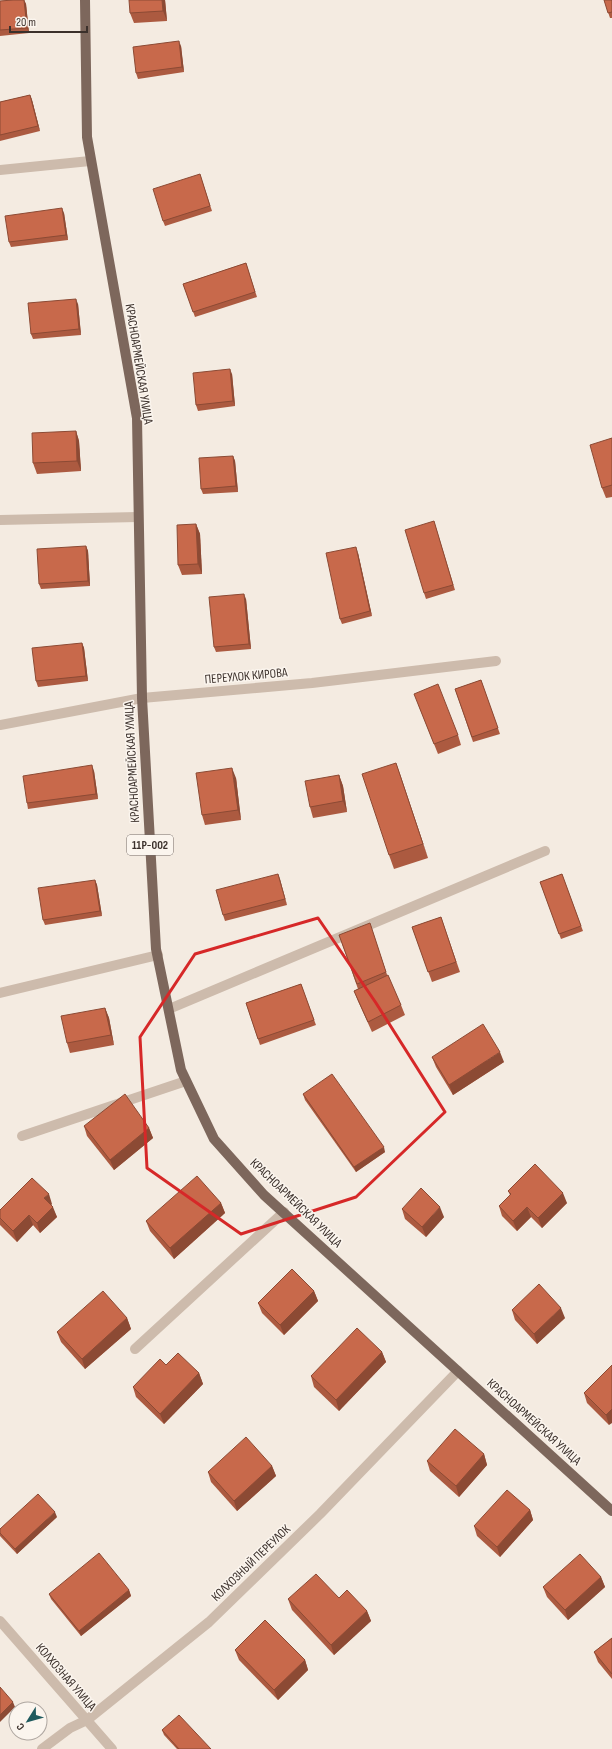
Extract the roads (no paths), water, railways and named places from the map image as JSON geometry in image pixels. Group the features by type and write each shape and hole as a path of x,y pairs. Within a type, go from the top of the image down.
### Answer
{"main road":[{"name":"КРАСНОАРМЕЙСКАЯ УЛИЦА","path":"85,0 87,137 137,418 142,698 156,949 181,1070 214,1139 264,1195 612,1511"}],"street":[{"path":"0,170 90,160"},
{"path":"0,520 138,517"},
{"name":"ПЕРЕУЛОК КИРОВА","path":"0,725 142,698 312,683 496,661"},
{"path":"168,1009 545,851"},
{"path":"0,993 158,955"},
{"path":"22,1136 186,1081"},
{"path":"135,1349 284,1212"},
{"name":"КОЛХОЗНЫЙ ПЕРЕУЛОК","path":"42,1749 70,1728 87,1720 209,1622 320,1514 458,1371"},
{"name":"КОЛХОЗНАЯ УЛИЦА","path":"0,1621 112,1749"}]}
